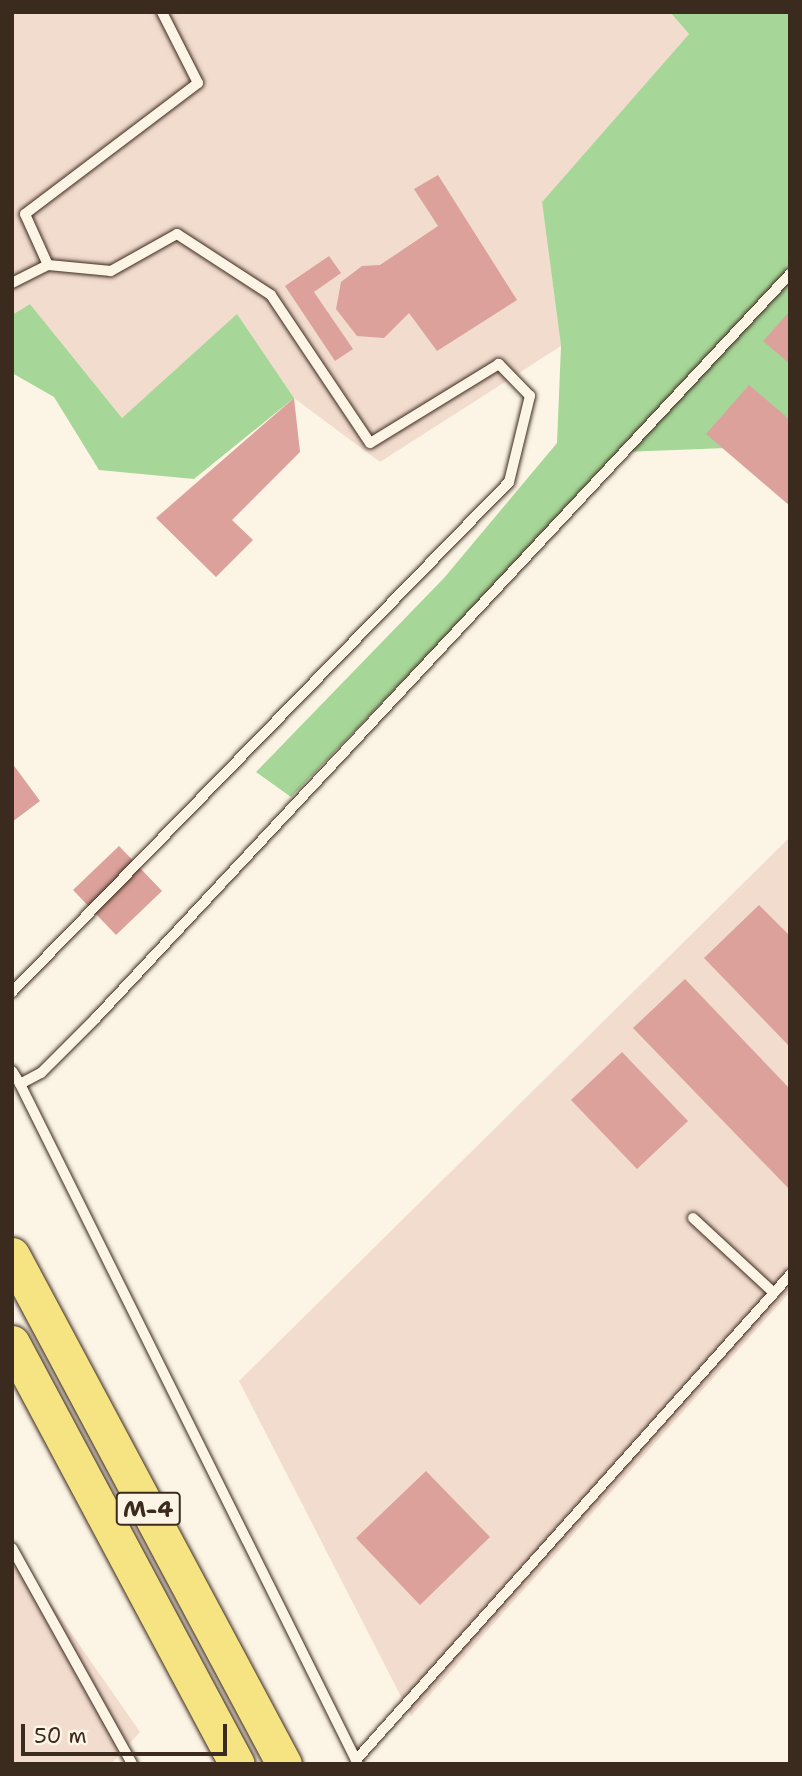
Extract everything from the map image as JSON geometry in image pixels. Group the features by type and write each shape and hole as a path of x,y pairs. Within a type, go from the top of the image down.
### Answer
{"main road":[{"name":"М-4","path":"12,1255 284,1764"},
{"name":"М-4","path":"12,1343 237,1764"}],"lane":[{"path":"12,212 25,214 198,83 162,12"},
{"path":"25,214 48,265"},
{"path":"12,283 48,265 111,271 177,234 271,295 370,443 499,364 530,396 509,482 12,992"},
{"path":"20,1084 41,1073 96,1018 790,274"},
{"path":"12,1070 357,1762 790,1275"},
{"path":"693,1218 774,1293"},
{"path":"12,1548 132,1764"}],"shaded area":[{"path":"12,12 670,12 689,34 542,202 561,346 380,462 294,398 237,315 122,418 30,304 12,315"},
{"path":"790,837 790,1292 411,1716 239,1381"},
{"path":"12,1548 140,1732 111,1764 12,1764"}],"green space":[{"path":"670,12 790,12 790,417 727,448 623,452 291,797 256,772 444,578 557,443 561,346 542,202 689,34"},
{"path":"30,304 122,418 237,314 294,398 194,479 99,470 54,397 12,373 12,315"}],"building":[{"path":"438,175 517,300 437,351 409,313 384,338 357,336 336,309 341,282 362,266 380,265 438,226 414,189"},
{"path":"329,256 341,273 314,292 353,349 335,361 285,286"},
{"path":"790,311 790,364 763,341"},
{"path":"749,385 790,420 790,506 706,434"},
{"path":"294,398 300,452 232,520 253,540 216,577 156,518"},
{"path":"12,763 40,801 12,822"},
{"path":"119,846 162,891 116,935 73,890"},
{"path":"759,905 790,936 790,1047 704,958"},
{"path":"685,979 790,1089 790,1190 633,1028"},
{"path":"622,1052 688,1121 637,1169 571,1100"},
{"path":"426,1471 490,1537 420,1605 356,1538"}]}
